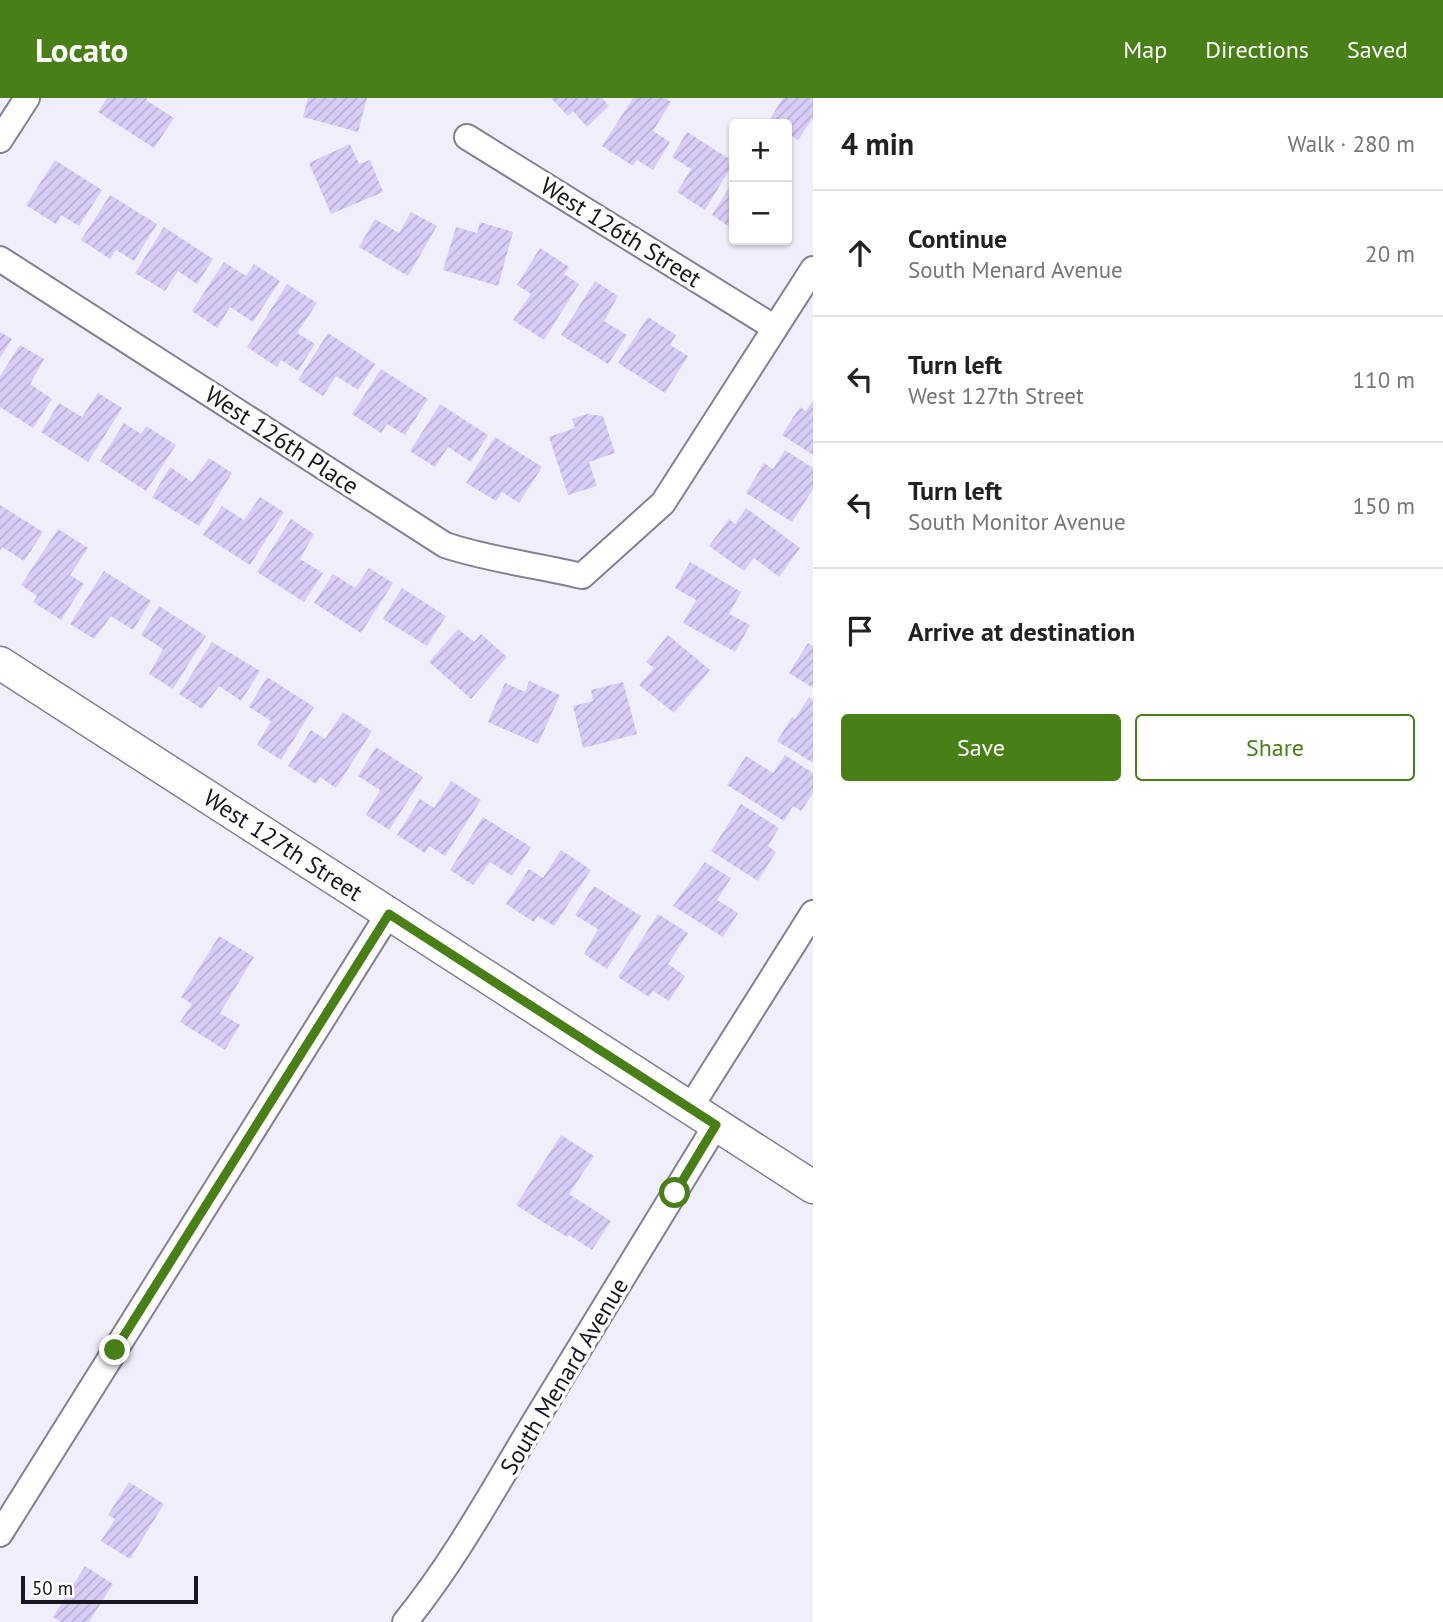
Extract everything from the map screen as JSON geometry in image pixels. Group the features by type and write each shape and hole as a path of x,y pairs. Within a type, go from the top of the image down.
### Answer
{"main road":[{"name":"West 127th Street","path":"0,663 813,1187"}],"street":[{"path":"0,140 27,98"},
{"name":"West 126th Street","path":"467,137 775,328"},
{"name":"West 126th Place","path":"0,259 445,545 502,561 527,563 582,576 663,503 775,328"},
{"path":"775,328 813,269"},
{"path":"690,1108 813,913"},
{"path":"0,1534 389,914"},
{"name":"South Menard Avenue","path":"405,1622 430,1592 492,1495 716,1125"}],"building":[{"path":"107,98 147,98 146,100 174,118 154,148 98,112"},
{"path":"308,98 367,98 358,132 303,117"},
{"path":"551,98 602,98 609,106 587,127 573,111 568,116"},
{"path":"633,98 665,98 671,102 653,131 670,142 653,170 637,160 633,166 602,146"},
{"path":"783,98 813,98 813,118 798,140 792,136 792,119 770,119"},
{"path":"687,132 729,159 729,170 705,210 677,192 691,169 672,157"},
{"path":"350,144 359,164 370,160 383,192 331,214 309,163"},
{"path":"55,160 102,190 79,226 61,215 56,224 26,205"},
{"path":"729,188 729,227 712,215"},
{"path":"110,195 157,224 134,261 116,250 110,259 81,240"},
{"path":"411,212 437,226 408,276 359,247 375,219 399,233"},
{"path":"480,222 513,232 498,286 443,270 456,227 477,233"},
{"path":"164,227 213,259 197,284 178,271 165,291 135,273"},
{"path":"540,248 569,267 564,274 579,284 544,340 513,320 531,294 517,285"},
{"path":"224,262 246,276 254,264 280,281 253,322 230,307 217,328 192,311"},
{"path":"595,281 618,296 604,321 627,335 608,364 561,335"},
{"path":"287,284 317,303 297,333 315,344 298,371 281,360 277,367 247,347"},
{"path":"648,317 676,335 670,345 688,356 665,393 618,363"},
{"path":"0,332 12,339 0,358"},
{"path":"328,333 375,364 358,390 336,376 323,396 298,380"},
{"path":"20,345 44,359 30,384 52,399 33,428 0,407 0,376"},
{"path":"381,369 428,399 405,435 387,424 381,433 352,414"},
{"path":"98,393 122,408 88,462 41,432 59,403 82,417"},
{"path":"813,401 813,455 782,435 800,407 806,411"},
{"path":"440,404 488,435 471,462 448,447 435,467 410,451"},
{"path":"587,414 603,416 615,453 589,462 597,486 568,495 549,437 575,428 572,419"},
{"path":"124,423 141,434 146,426 176,445 146,491 100,461"},
{"path":"495,437 542,467 519,503 502,492 496,501 466,483"},
{"path":"785,450 813,468 813,489 792,522 746,493 764,463 773,469"},
{"path":"209,458 232,473 199,526 152,497 170,467 192,482"},
{"path":"260,497 284,512 250,565 203,535 222,506 244,520"},
{"path":"0,505 43,532 24,561 2,547 0,551"},
{"path":"746,508 800,548 779,577 754,558 744,571 709,546 729,519 735,524"},
{"path":"291,519 314,534 300,559 323,573 304,602 257,572"},
{"path":"58,529 88,548 70,575 84,584 61,620 33,602 37,596 21,585"},
{"path":"690,562 741,592 729,614 750,625 735,652 683,623 696,600 675,588"},
{"path":"369,568 393,583 361,633 314,603 333,574 355,588"},
{"path":"104,571 151,601 133,630 111,616 94,639 70,624"},
{"path":"402,588 446,616 427,646 383,619"},
{"path":"159,606 206,636 173,689 149,674 163,649 141,635"},
{"path":"458,629 474,642 481,634 507,657 471,699 429,662"},
{"path":"668,635 710,670 674,713 639,685 654,668 646,662"},
{"path":"212,642 260,671 241,701 219,686 202,709 179,694"},
{"path":"808,643 813,646 813,688 789,673"},
{"path":"267,677 314,707 281,760 257,745 271,721 249,707"},
{"path":"529,681 560,695 538,744 488,722 505,683 525,692"},
{"path":"623,682 637,734 583,748 573,706 593,701 591,690"},
{"path":"809,697 813,700 813,763 777,741"},
{"path":"343,712 372,731 336,788 320,777 316,784 288,766 311,730 325,739"},
{"path":"376,747 423,777 389,830 366,815 380,790 358,776"},
{"path":"785,755 813,773 813,793 801,811 793,806 784,821 727,785 746,756 773,773"},
{"path":"451,781 481,800 445,856 429,846 425,853 397,835 420,799 434,808"},
{"path":"741,804 779,828 768,846 776,852 758,881 711,851"},
{"path":"483,817 531,847 512,876 490,862 473,885 450,870"},
{"path":"561,850 591,870 554,926 538,916 534,922 506,904 529,869 543,878"},
{"path":"705,862 731,878 717,900 738,913 723,937 673,906"},
{"path":"594,886 641,916 607,969 584,954 598,929 575,915"},
{"path":"658,914 688,933 668,964 685,976 669,1001 653,991 649,997 618,977"},
{"path":"219,936 254,957 220,1013 240,1025 225,1050 180,1022 192,1004 181,997"},
{"path":"561,1135 594,1156 569,1194 611,1221 592,1250 516,1205"},
{"path":"129,1482 164,1504 130,1559 101,1541 115,1519 108,1515"},
{"path":"85,1566 113,1584 89,1622 61,1622 53,1617"}],"route":[{"path":"115,1350 389,914 716,1125 675,1193"}]}
